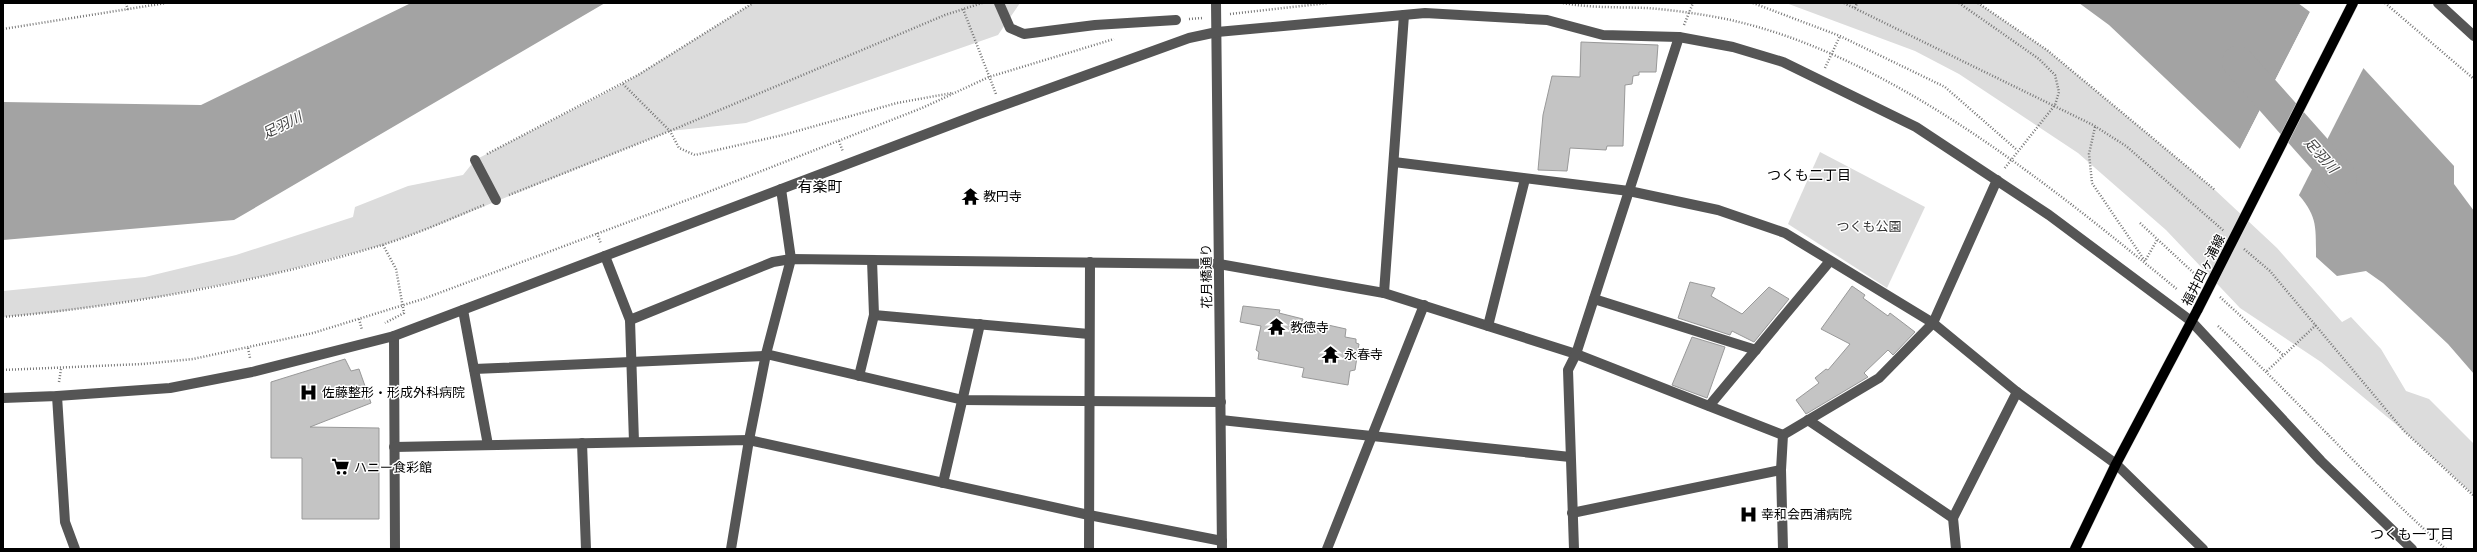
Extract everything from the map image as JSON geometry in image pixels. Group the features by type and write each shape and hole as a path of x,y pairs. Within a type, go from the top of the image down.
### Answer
{"main road":[{"name":"福井四ヶ浦線","path":"2075,549 2116,464 2198,309 2353,3"}],"street":[{"path":"999,3 1010,28 1024,34 1096,25 1176,20"},
{"name":"花月橋通り","path":"1216,3 1222,545"},
{"path":"2438,3 2474,36"},
{"path":"3,398 57,396 170,388 252,372 394,336 1001,106 1189,38 1217,32 1425,13 1547,20 1603,35 1679,36 1733,47 1783,62 1916,127 2049,215 2191,321 2322,461 2412,549"},
{"path":"1384,293 1404,15"},
{"path":"1574,549 1568,370 1576,354 1679,36"},
{"path":"475,160 496,200"},
{"path":"1394,162 1629,191 1718,210 1785,233 1933,323 2017,392 2116,464 2203,549"},
{"path":"1488,326 1525,179"},
{"path":"1783,435 1879,378 1933,323 1997,180"},
{"path":"731,549 749,440 766,355 791,258 781,189"},
{"path":"605,256 630,320 634,442"},
{"path":"630,320 773,262 791,258 1219,264 1384,293 1424,305 1576,354 1783,435"},
{"path":"859,376 874,315 872,260"},
{"path":"1709,406 1830,261"},
{"path":"1090,262 1090,549"},
{"path":"1594,299 1756,350"},
{"path":"1327,549 1424,305"},
{"path":"463,310 488,445"},
{"path":"874,315 1089,334"},
{"path":"943,484 980,324"},
{"path":"394,336 395,549"},
{"path":"474,369 766,355 963,400 1089,403 1221,402"},
{"path":"1956,549 1953,518 2017,392"},
{"path":"57,396 65,522 75,549"},
{"path":"1221,420 1570,457"},
{"path":"1808,420 1953,518"},
{"path":"1783,435 1781,470 1783,549"},
{"path":"394,447 749,440 1222,545"},
{"path":"582,443 586,549"},
{"path":"1572,513 1781,470"}],"path":[{"path":"126,3 128,11"},
{"path":"3,29 128,11 166,3"},
{"path":"475,160 623,84 753,3"},
{"path":"1230,14 1328,3"},
{"path":"1690,14 1693,3"},
{"path":"1753,3 1840,36 1945,87 2017,150"},
{"path":"1844,3 2055,105 2095,127 2126,146 2228,235"},
{"path":"1855,8 1857,3"},
{"path":"1959,3 2039,59 2056,74 2059,92 2055,105 2010,159"},
{"path":"1978,3 2047,50 2214,190"},
{"path":"2385,3 2474,80"},
{"path":"963,9 1001,106"},
{"path":"1176,20 1204,18"},
{"path":"1831,54 1840,36"},
{"path":"3,370 143,364 193,359 313,333 402,304 423,299 703,194 922,108 989,77 1116,38"},
{"path":"623,84 670,131 679,148 695,155 783,135 897,103 957,92"},
{"path":"2095,127 2089,154 2092,182 2145,261 2157,240"},
{"path":"383,245 396,269 402,304"},
{"path":"2240,245 2270,271 2404,431 2474,496"},
{"path":"2267,371 2316,325"},
{"path":"2218,326 2267,371 2348,457 2446,549"}],"green space":[{"path":"753,3 1020,3 998,35 746,123 670,131 428,229 383,245 268,275 158,297 58,312 3,317 3,291 145,277 236,255 353,217 355,207 408,186 463,175 475,160 623,84"},
{"path":"1786,3 1978,3 2047,50 2215,190 2277,248 2342,322 2351,317 2381,349 2406,391 2429,399 2474,444 2474,495 2404,431 2321,362 2240,308 2166,230 2078,153 1959,74 1915,51"},
{"name":"つくも公園","path":"1820,152 1925,207 1887,288 1788,224"}],"water":[{"path":"411,3 605,3 234,220 3,240 3,102 201,105"},
{"path":"2079,3 2298,3 2310,12 2240,149 2109,25"},
{"path":"2354,58 2454,166 2454,184 2474,211 2474,374 2448,344 2383,283 2366,271 2337,276 2316,257 2315,226 2311,212 2292,187"}],"pier":[{"path":"2311,10 2312,12 2242,150 2239,151"},
{"path":"2355,57 2364,67 2298,197 2290,187 2352,58"}],"building":[{"path":"1581,42 1658,45 1656,72 1639,72 1639,75 1633,76 1632,84 1625,85 1623,146 1607,146 1606,150 1570,148 1567,171 1538,170 1543,115 1552,76 1580,77"},
{"path":"1690,282 1715,288 1711,296 1742,314 1769,287 1789,299 1754,342 1732,331 1730,335 1678,318"},
{"path":"1852,286 1865,295 1863,298 1888,316 1890,313 1915,332 1893,355 1888,350 1864,373 1868,377 1806,414 1796,400 1819,383 1815,378 1826,369 1828,370 1850,344 1821,329"},
{"path":"1243,306 1280,310 1279,313 1303,319 1301,324 1326,329 1328,325 1346,329 1345,337 1356,339 1356,343 1359,344 1355,370 1350,371 1348,385 1302,377 1304,368 1258,359 1259,352 1256,350 1261,326 1240,322"},
{"path":"1692,337 1725,347 1707,398 1672,385"},
{"path":"345,359 351,371 359,369 371,403 310,427 379,428 379,519 302,519 302,458 271,458 271,382"}],"waterway":[{"name":"足羽川","path":"2238,62 2341,178"}],"place":[{"name":"教円寺","path":"970,196"},
{"name":"教徳寺","path":"1277,327"},
{"name":"永春寺","path":"1331,354"},
{"name":"佐藤整形・形成外科病院","path":"309,392"},
{"name":"ハニー食彩館","path":"341,467"},
{"name":"幸和会西浦病院","path":"1748,514"}],"district":[{"name":"つくも二丁目","path":"1809,175"},
{"name":"有楽町","path":"820,187"},
{"name":"つくも一丁目","path":"2412,534"}]}
